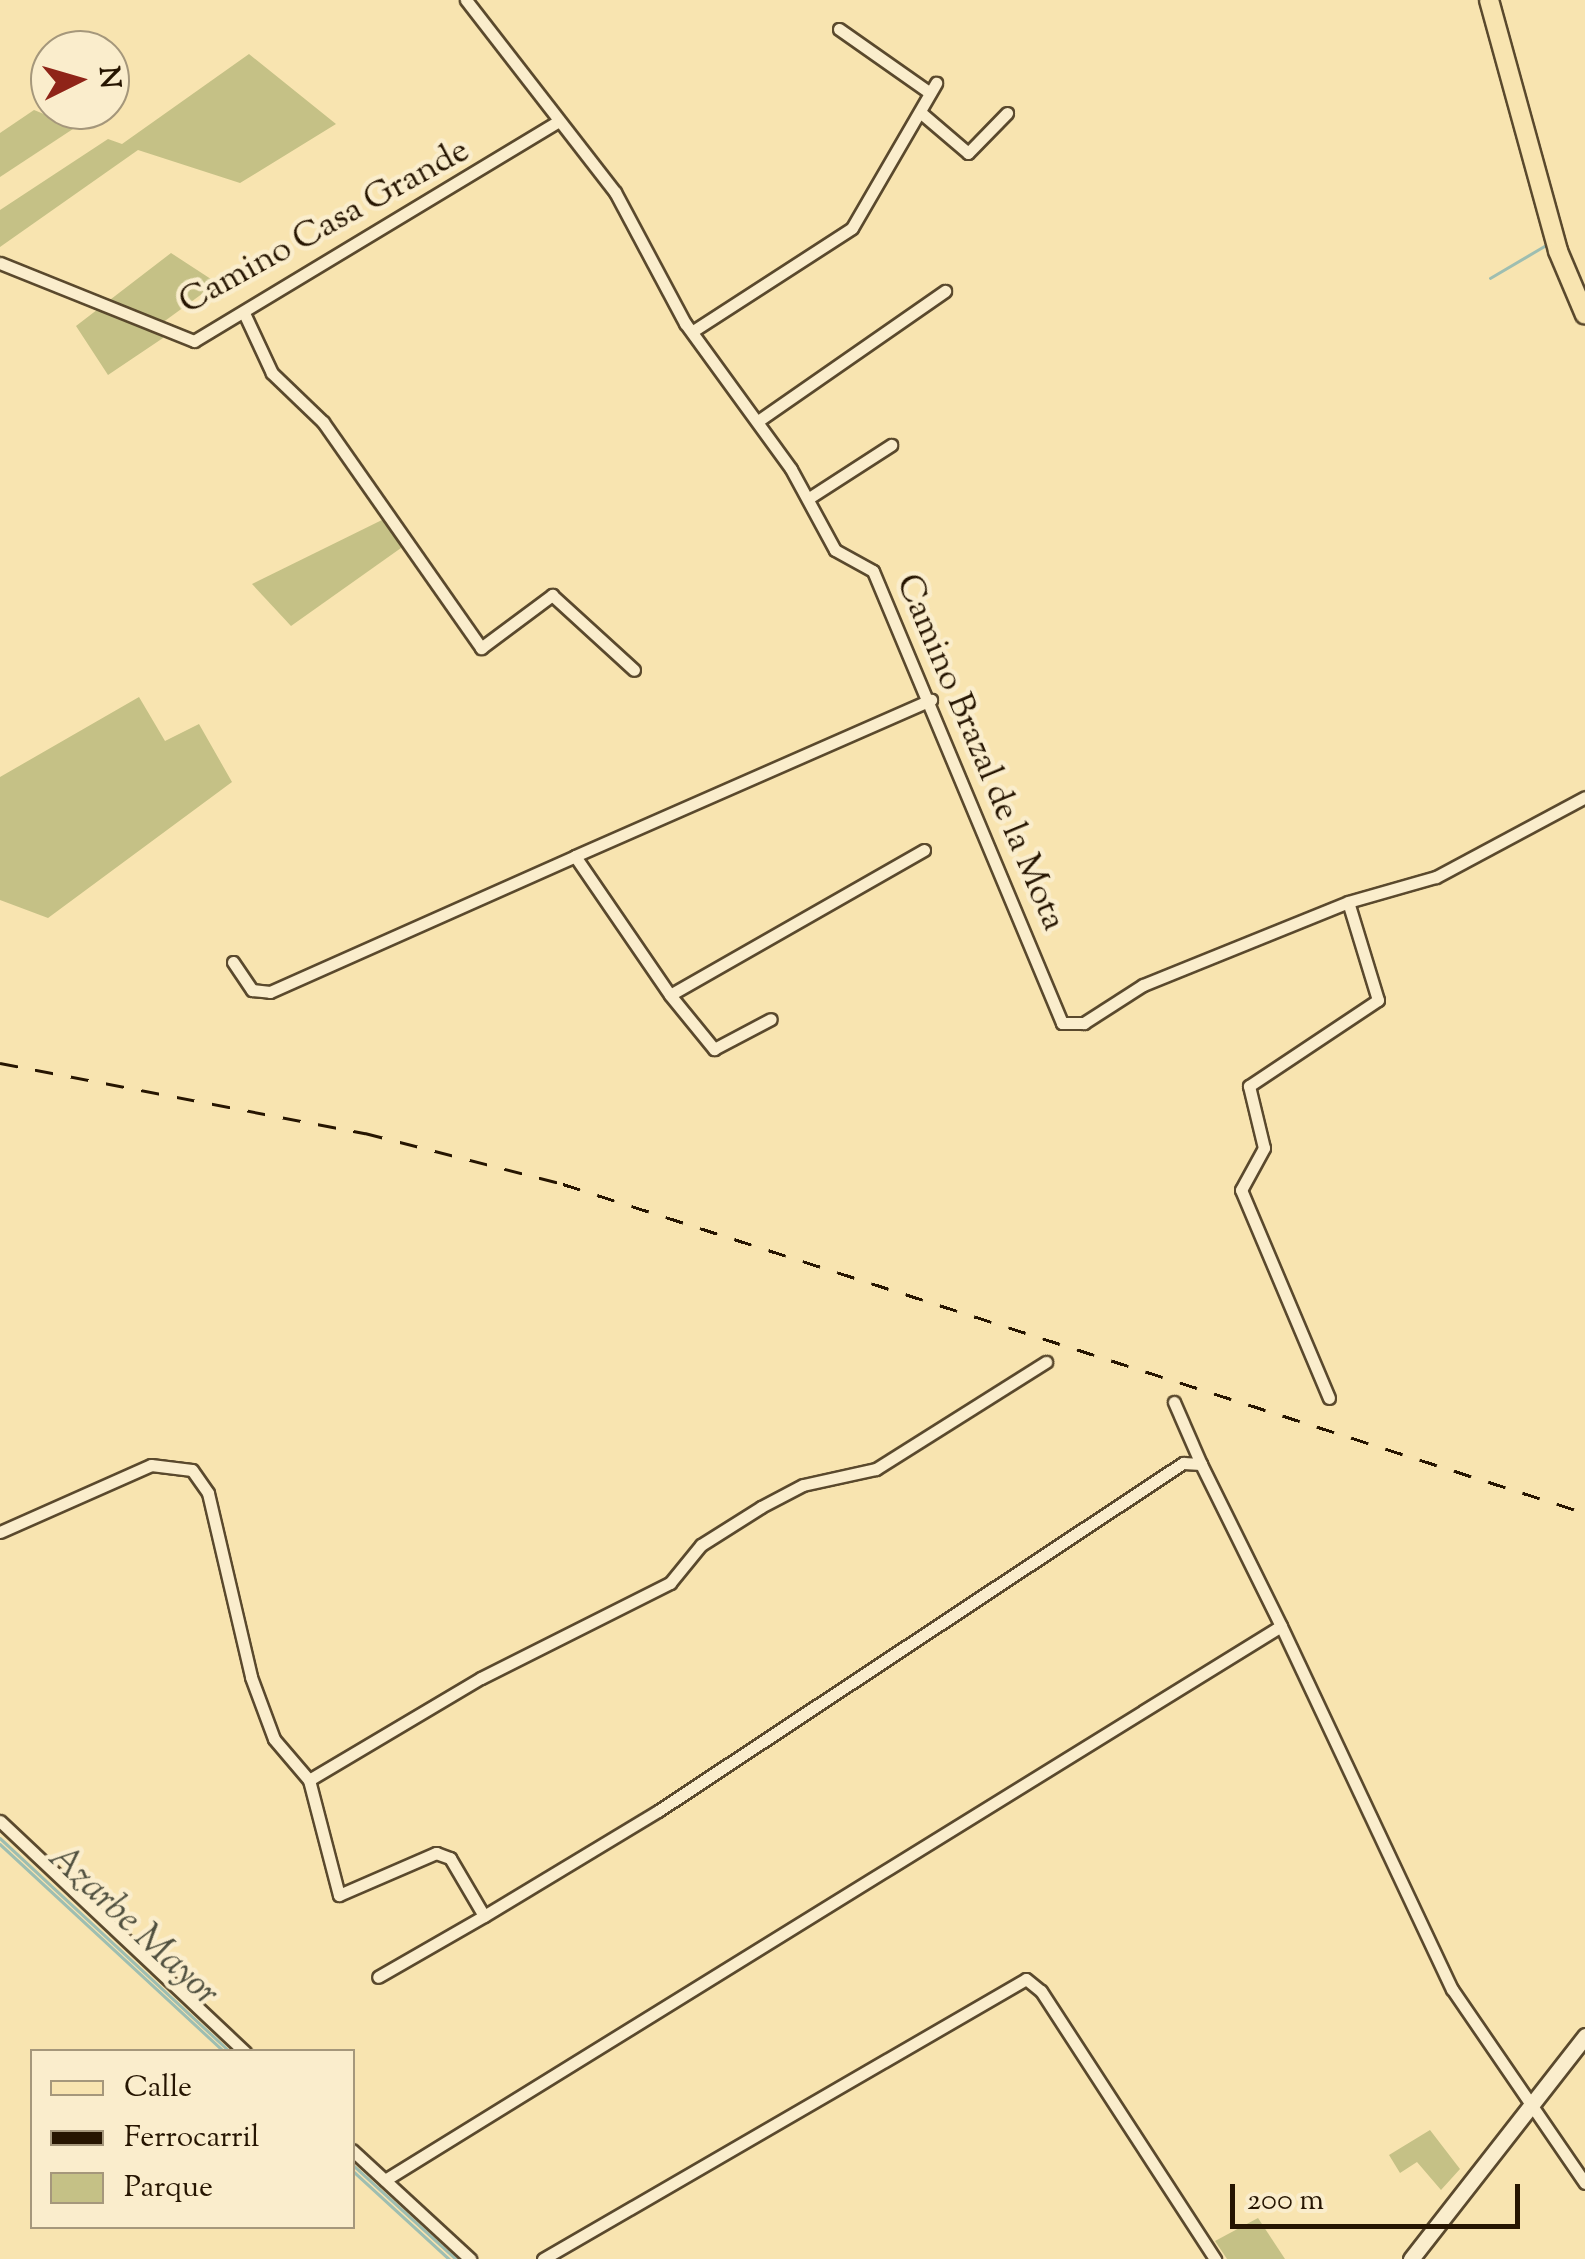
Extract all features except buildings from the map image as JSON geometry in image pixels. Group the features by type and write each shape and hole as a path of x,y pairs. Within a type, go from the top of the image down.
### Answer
{"main road":[{"path":"1489,0 1555,242 1585,315"}],"street":[{"name":"Camino Brazal de la Mota","path":"466,0 615,192 693,331 810,498 835,550 873,571 1062,1024 1084,1023 1143,985 1348,902 1436,877 1585,796"},
{"path":"693,331 852,228 933,88 839,29"},
{"path":"920,112 968,153 1008,113"},
{"name":"Camino Casa Grande","path":"0,263 179,340 194,341 559,121"},
{"path":"758,421 945,291"},
{"path":"244,313 272,374 323,422 481,648 552,595 634,670"},
{"path":"810,498 890,446"},
{"path":"233,962 252,990 270,992 930,700"},
{"path":"670,995 924,850"},
{"path":"575,856 670,995 714,1049 771,1018"},
{"path":"1329,1398 1240,1190 1264,1148 1249,1086 1378,1000 1348,902"},
{"path":"309,1780 482,1678 670,1582 700,1545 761,1507 803,1485 876,1469 1046,1362"},
{"path":"1174,1402 1200,1464 1282,1626 1452,1989 1585,2182"},
{"path":"378,1977 658,1811 1182,1463 1200,1464"},
{"path":"0,1532 151,1466 192,1470 208,1493 250,1677 274,1739 309,1780 338,1895 436,1852 450,1858 484,1916"},
{"path":"385,2180 1282,1626"},
{"path":"0,1821 242,2049"},
{"path":"543,2259 1026,1979 1041,1990 1215,2259"},
{"path":"1411,2259 1585,2036"},
{"path":"355,2153 470,2259"}],"green space":[{"path":"249,54 336,124 240,183 138,150 0,247 0,210 108,139 122,144"},
{"path":"30,113 30,130 71,130 0,177 0,133"},
{"path":"171,253 217,283 162,323 163,338 108,375 76,326"},
{"path":"386,518 401,548 291,626 252,584"},
{"path":"139,697 165,741 199,724 232,782 48,918 0,900 0,777"},
{"path":"1430,2130 1460,2169 1441,2190 1417,2162 1400,2173 1389,2155"},
{"path":"1258,2218 1285,2259 1227,2259 1215,2241"}],"waterway":[{"path":"1490,278 1546,245"},
{"name":"Azarbe Mayor","path":"0,1838 227,2049"},
{"name":"Azarbe Mayor","path":"0,1844 222,2049"},
{"name":"Azarbe Mayor","path":"355,2167 456,2259"},
{"path":"355,2173 449,2259"}],"railway":[{"path":"0,1063 365,1133 563,1184 1585,1513"}]}
